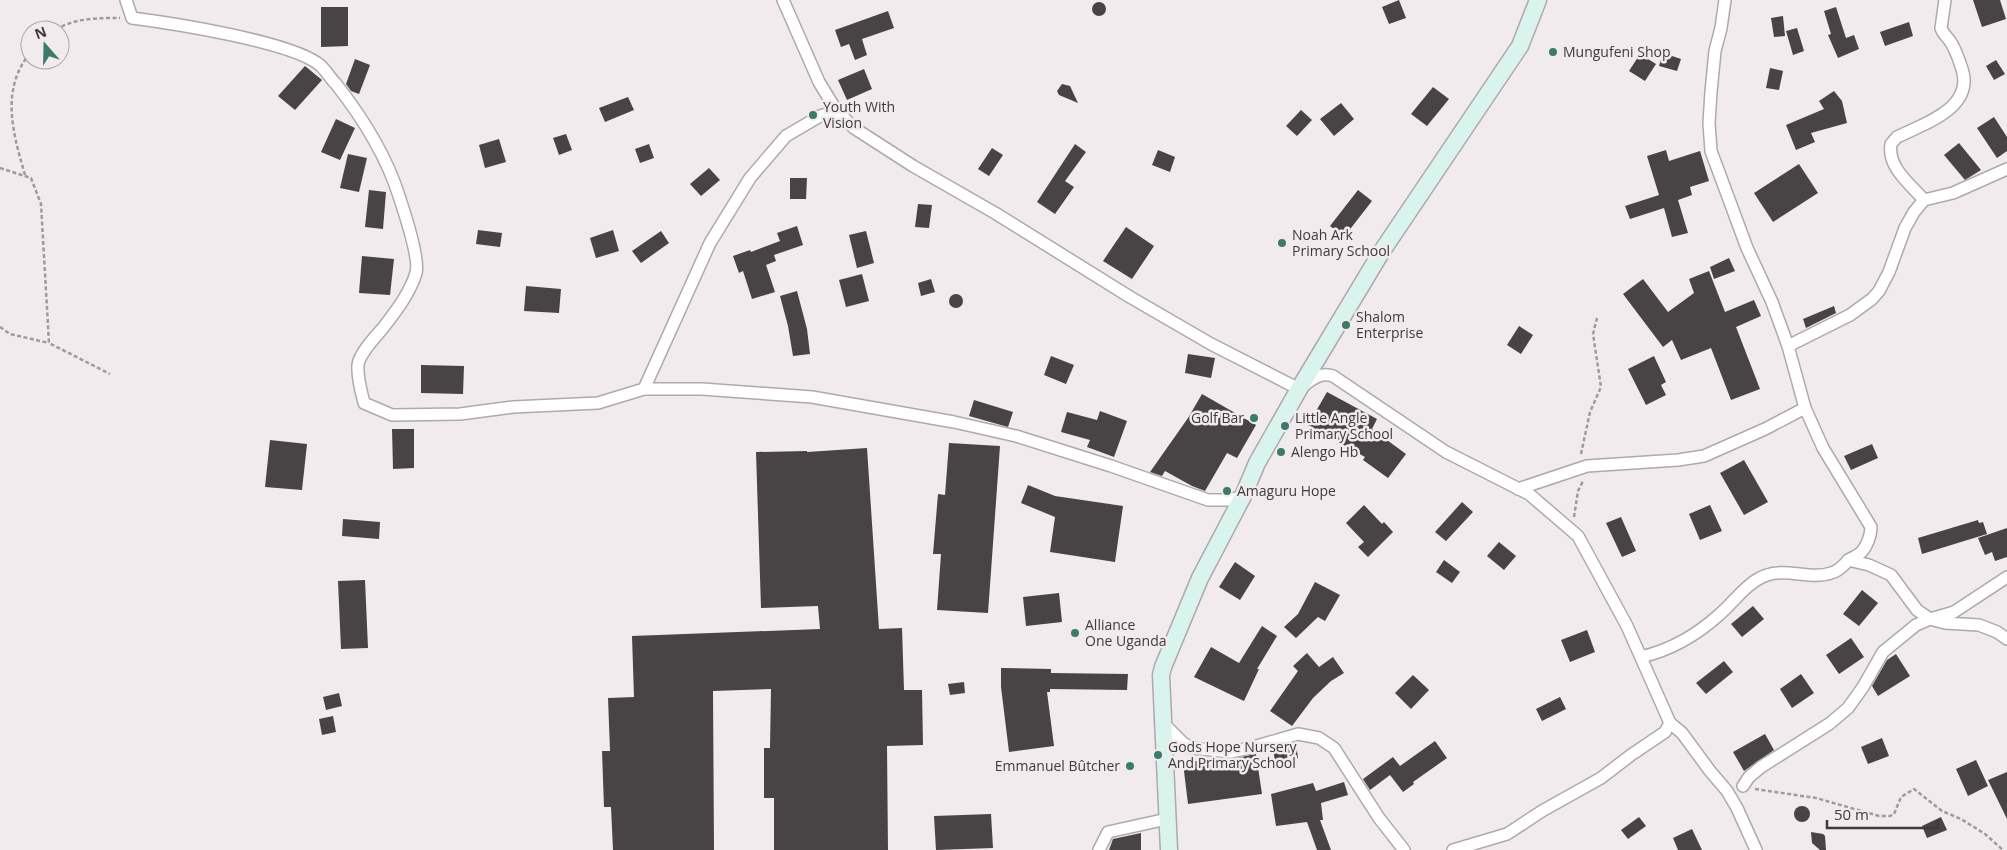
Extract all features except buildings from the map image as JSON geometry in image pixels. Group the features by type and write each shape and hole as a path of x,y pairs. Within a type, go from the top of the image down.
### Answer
{"street":[{"path":"126,0 132,18 267,44 290,50 321,66 347,98 374,142 392,175 408,225 417,271 407,296 371,342 358,364 359,382 364,403 392,415 460,414 513,406 598,403 644,390 702,389 812,397 954,422 1016,436 1111,466 1208,500 1230,500 1243,496"},
{"path":"783,0 814,73 837,111 854,128 913,166 995,213 1130,297 1211,344 1299,389"},
{"path":"1169,850 1161,675 1200,578 1243,496 1257,463 1299,389 1382,251 1524,38 1538,0"},
{"path":"1641,657 1668,649 1683,641 1716,618 1744,590 1768,574 1830,574 1844,566 1848,560 1860,554 1871,532 1871,527 1823,448 1805,408 1788,346 1772,302 1747,248 1711,151 1709,123 1715,51 1726,0"},
{"path":"1924,200 1894,165 1890,149 1891,144 1897,137 1948,111 1961,97 1964,79 1963,71 1954,48 1941,28 1945,0"},
{"path":"644,390 710,243 750,178 786,136 820,116 837,111"},
{"path":"1788,346 1850,315 1872,300 1889,272 1905,228 1914,212 1924,200 1953,192 2007,169"},
{"path":"1299,389 1318,376 1326,374 1333,376 1446,452 1529,494 1573,530 1623,618 1670,724 1682,733 1727,791 1756,850"},
{"path":"1518,489 1582,468 1704,456 1748,437 1805,408"},
{"path":"1848,560 1869,565 1891,575 1917,610 1930,619 1945,623 1979,625 1997,632 2007,639"},
{"path":"1743,786 1749,777 1761,767 1830,724 1848,708 1863,688 1883,652 1916,625 1954,612 2007,577"},
{"path":"1162,723 1192,748 1230,752 1298,734 1320,738 1334,748 1379,818 1404,850"},
{"path":"1452,850 1506,834 1542,811 1601,778 1630,755 1665,732 1670,724"},
{"path":"1099,850 1108,832 1167,819"}],"path":[{"path":"70,24 96,18 132,18"},
{"path":"20,68 12,85 9,102 14,132 25,175"},
{"path":"0,168 31,178 41,204 49,343"},
{"path":"1573,530 1578,491 1585,479 1581,456 1588,420 1601,387 1593,334 1597,318"},
{"path":"0,327 10,334 49,343 110,374"},
{"path":"1743,786 1816,798 1879,816 1894,814 1901,796 1914,789 1942,811 1961,819 1985,834 2003,850"}],"place":[{"name":"Mungufeni Shop","path":"1553,52"},
{"name":"Youth With Vision","path":"813,115"},
{"name":"Noah Ark Primary School","path":"1282,243"},
{"name":"Shalom Enterprise","path":"1346,325"},
{"name":"Golf Bar","path":"1254,418"},
{"name":"Little Angle Primary School","path":"1285,426"},
{"name":"Alengo Hb","path":"1281,452"},
{"name":"Amaguru Hope","path":"1227,491"},
{"name":"Alliance One Uganda","path":"1075,633"},
{"name":"Gods Hope Nursery And Primary School","path":"1158,755"},
{"name":"Emmanuel Bûtcher","path":"1130,766"}]}
